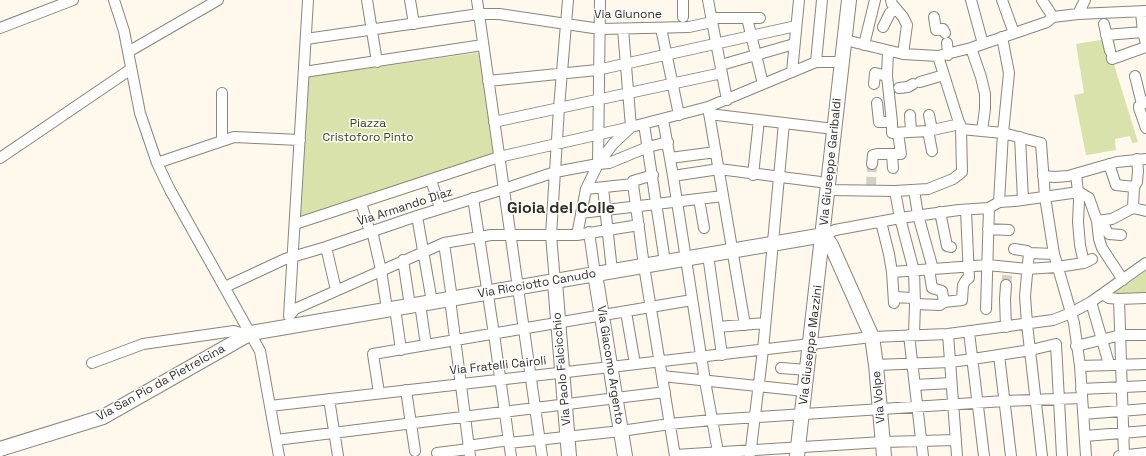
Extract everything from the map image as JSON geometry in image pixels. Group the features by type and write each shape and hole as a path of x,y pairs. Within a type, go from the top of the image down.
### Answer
{"main road":[{"name":"Via Giuseppe Garibaldi","path":"849,0 834,129 824,235 872,337"},
{"name":"Via Ricciotto Canudo","path":"249,334 291,321 391,309 824,235"},
{"name":"Via Giuseppe Mazzini","path":"798,452 824,235"},
{"name":"Via Giacomo Argento","path":"595,274 625,456"},
{"name":"Via Paolo Falcicchio","path":"555,282 569,456"},
{"name":"Via San Pio da Pietrelcina","path":"0,449 103,417 249,334"},
{"name":"Via Volpe","path":"872,337 884,449"}],"street":[{"path":"0,28 73,0"},
{"path":"128,52 218,0"},
{"path":"291,321 293,257 308,0"},
{"path":"367,0 377,62"},
{"path":"410,0 414,24"},
{"path":"477,0 542,456"},
{"path":"555,282 551,234 568,0"},
{"path":"598,164 600,0"},
{"path":"683,0 683,17"},
{"path":"708,0 728,100"},
{"path":"792,72 799,0"},
{"path":"816,62 822,0"},
{"path":"864,45 875,0"},
{"path":"971,0 983,44"},
{"path":"1002,0 1014,33"},
{"path":"1042,0 1053,17"},
{"path":"1078,14 1085,0"},
{"path":"115,1 122,24 140,113 157,163 170,190 225,287 249,334 260,351 279,456"},
{"path":"884,27 894,4"},
{"path":"894,4 907,25 902,54"},
{"path":"845,40 902,54 943,55 971,48 1047,22 1053,17 1078,14 1102,18 1144,11 1143,32 1146,44"},
{"name":"Via Giunone","path":"306,39 479,14 499,14 600,29 689,27 712,20 760,18"},
{"path":"674,176 719,170 779,178 828,187 895,191 928,188 953,179 962,172 960,127 944,75 943,55 946,38 943,29 936,30 934,17"},
{"path":"747,18 763,84"},
{"path":"1102,18 1112,55 1146,47"},
{"path":"488,80 562,74 600,69 796,26"},
{"path":"662,28 680,115"},
{"path":"623,29 631,127"},
{"path":"1106,35 1143,32"},
{"path":"999,202 1003,133 1009,73 1002,37"},
{"path":"494,122 673,83 721,69 756,55 794,44"},
{"path":"304,72 483,45"},
{"path":"971,48 985,94 985,109 982,131"},
{"path":"888,51 886,76 892,133 960,127 1003,133 1041,143 1045,197 1054,254 1071,313 1080,366 1086,456"},
{"path":"708,111 763,84 816,62 842,62"},
{"path":"0,158 131,69"},
{"path":"874,84 875,73 886,76"},
{"path":"910,85 944,75"},
{"path":"1135,76 1144,103 1139,106 1139,108 1146,128"},
{"path":"222,93 222,140"},
{"path":"877,103 879,127 892,122"},
{"path":"295,224 499,157 680,115 708,111 759,120 834,129"},
{"path":"708,111 745,325"},
{"path":"910,114 911,132"},
{"path":"929,115 932,151"},
{"path":"663,119 674,176 685,259 718,452"},
{"path":"753,174 759,120"},
{"path":"750,453 763,350 784,123"},
{"path":"644,124 653,175 665,262"},
{"path":"577,235 586,189 598,164 612,144 631,127"},
{"path":"893,168 899,158 898,133"},
{"path":"157,163 234,137 300,140"},
{"path":"1020,137 1023,200"},
{"name":"Via Armando Diaz","path":"225,287 285,259 326,247 440,208 555,172 609,163 648,147 668,142"},
{"path":"670,158 716,152"},
{"path":"872,164 872,155 877,154 899,158"},
{"path":"1043,176 1055,177 1076,174 1109,164 1142,159 1138,178 1134,187 1133,208"},
{"path":"1109,164 1116,185 1134,187"},
{"path":"892,272 988,265 1027,270 1057,268 1088,261 1080,245 1078,222 1079,192 1076,174"},
{"path":"653,175 633,181 633,184 644,266 675,456 718,452 750,453 884,449 921,442 956,440"},
{"path":"430,180 440,208"},
{"path":"586,189 633,184"},
{"path":"603,188 612,271"},
{"path":"914,190 918,215 931,269 932,288 942,291 944,302"},
{"path":"895,191 900,218 914,271 915,301 912,335 913,363 922,456"},
{"path":"824,235 835,230 900,218 940,212 989,208 999,202 1079,192 1089,198 1108,234 1121,235"},
{"path":"581,213 723,196"},
{"path":"472,198 488,293 511,456"},
{"path":"699,199 704,228"},
{"path":"361,203 371,232 401,350"},
{"path":"986,309 985,300 988,265 989,208"},
{"path":"1100,221 1116,217 1133,208 1146,211"},
{"path":"881,222 889,254 894,300 915,301 940,305 944,302 962,300 963,285 969,278 966,210"},
{"path":"940,212 947,246 951,247"},
{"path":"417,216 423,251 421,304 426,345"},
{"path":"1100,221 1099,239 1102,248 1123,280"},
{"path":"291,321 294,309 444,243 479,236 510,234 577,235 639,225"},
{"path":"988,229 1009,230"},
{"path":"589,232 595,274"},
{"path":"444,243 469,450"},
{"path":"326,247 336,290"},
{"path":"1014,249 1027,251 1029,253 1054,254"},
{"path":"1029,253 1025,296 1042,456"},
{"path":"708,255 722,355"},
{"path":"403,260 421,304"},
{"name":"Via Fratelli Cairoli","path":"270,406 379,392 660,362 872,337 948,334 1053,320 1071,313 1091,302 1146,263"},
{"path":"1006,285 1006,327"},
{"path":"1103,294 1109,298 1119,299 1146,298"},
{"path":"1119,299 1123,456 1146,453"},
{"path":"379,392 373,354 524,330 692,300"},
{"path":"1091,302 1109,364"},
{"path":"626,312 635,364"},
{"path":"718,327 765,323"},
{"path":"92,363 143,344 234,331 249,334"},
{"path":"969,332 984,456"},
{"path":"948,334 957,456"},
{"path":"1076,346 1121,335 1146,335"},
{"path":"876,365 950,362 1030,350 1056,344 1062,456"},
{"path":"999,355 1011,456"},
{"path":"1080,366 1146,364"},
{"path":"782,368 808,370"},
{"path":"662,376 805,391"},
{"path":"915,385 951,383"},
{"path":"437,453 469,450 509,442 712,420 880,408 1036,400 1060,398 1122,386 1146,386"},
{"path":"406,390 416,451"},
{"path":"276,440 665,392"},
{"path":"329,399 338,456"},
{"path":"1083,414 1146,409"},
{"path":"1085,436 1146,431"}],"green space":[{"path":"1106,39 1138,142 1132,143 1130,136 1115,139 1116,150 1086,155 1074,95 1084,93 1076,44"},
{"name":"Piazza Cristoforo Pinto","path":"482,52 496,153 299,219 308,77"},
{"path":"1146,268 1146,296 1111,295 1112,290"}],"tunnel":[{"path":"871,187 872,164"},
{"path":"1006,285 1008,269"}],"district":[{"name":"Gioia del Colle","path":"561,209"}]}
